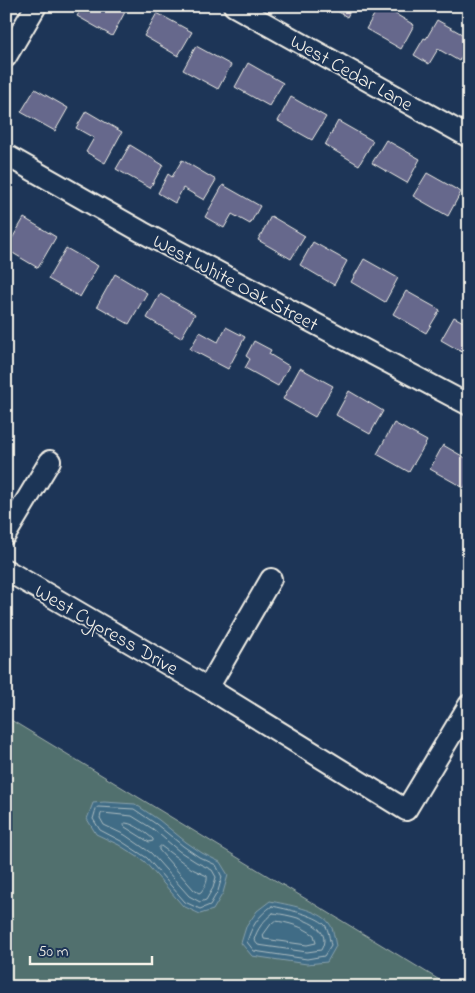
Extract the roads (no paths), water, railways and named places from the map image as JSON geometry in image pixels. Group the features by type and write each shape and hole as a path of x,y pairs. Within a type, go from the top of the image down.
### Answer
{"street":[{"path":"6,57 36,6"},
{"name":"West Cedar Lane","path":"234,6 469,137"},
{"name":"West White Oak Street","path":"6,155 142,232 469,405"},
{"path":"6,534 50,461"},
{"name":"West Cypress Drive","path":"6,570 208,688 406,810 469,704"},
{"path":"208,688 271,579"}],"water":[{"path":"93,803 135,804 202,853 220,862 228,875 223,893 213,910 200,914 183,906 144,861 119,845 96,834 87,819"},
{"path":"270,901 302,908 325,918 332,928 336,946 327,962 307,964 252,956 241,943 246,927 257,911"}]}
